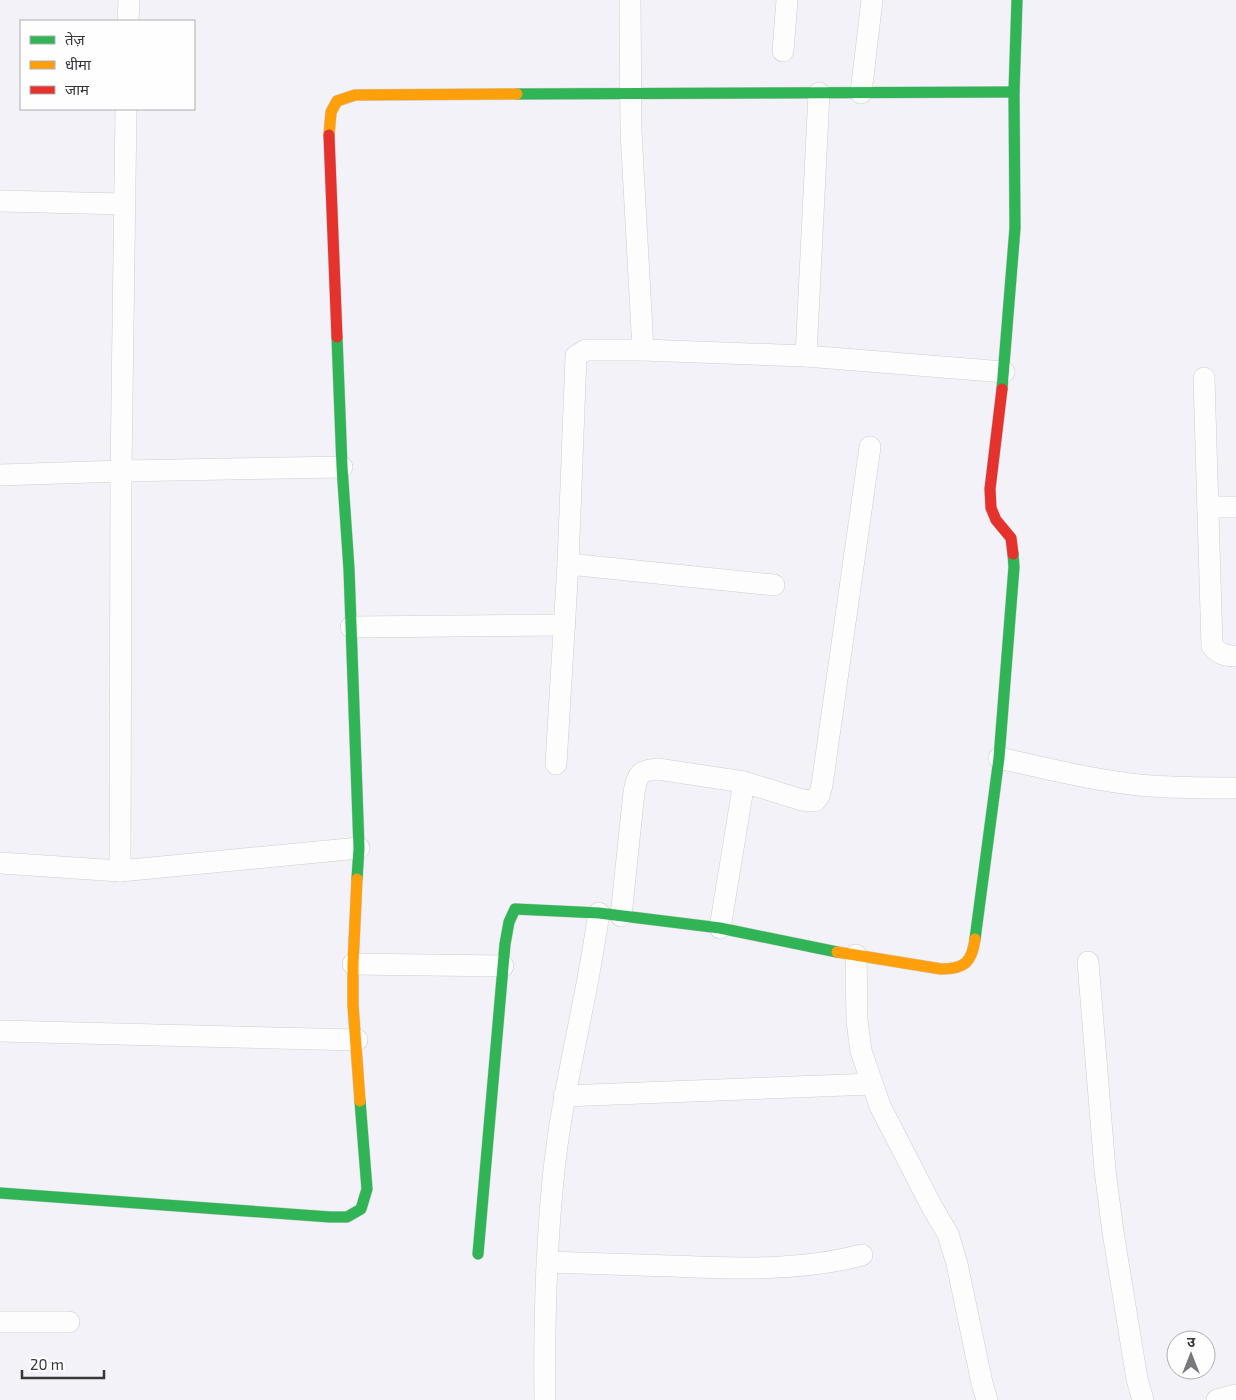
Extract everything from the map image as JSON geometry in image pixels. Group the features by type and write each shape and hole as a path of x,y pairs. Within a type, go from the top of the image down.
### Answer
{"street":[{"path":"128,20 129,0"},
{"path":"630,0 631,141 643,350"},
{"path":"784,51 787,0"},
{"path":"861,93 872,0"},
{"path":"478,1254 503,966 508,924 510,916 515,909 622,916 720,928 813,948 941,969 958,968 969,960 975,944 999,758 1014,567 1010,538 996,520 991,508 990,489 1004,372 1015,228 1014,92 1017,0"},
{"path":"0,1193 330,1218 347,1216 361,1209 367,1189 353,1005 353,964 359,848 349,568 342,467 329,128 331,112 338,101 355,95 1014,92"},
{"path":"806,356 819,93"},
{"path":"120,871 121,471 126,110"},
{"path":"0,201 124,204"},
{"path":"556,764 568,564 576,356 586,350 643,350 806,356 1004,372"},
{"path":"1204,378 1212,646 1226,656 1236,656"},
{"path":"622,916 634,792 636,779 644,770 658,769 744,782 802,800 815,801 819,796 870,446"},
{"path":"0,474 342,467"},
{"path":"1208,507 1236,507"},
{"path":"568,564 774,585"},
{"path":"351,627 564,625"},
{"path":"999,758 1111,781 1140,785 1236,788"},
{"path":"720,928 744,782"},
{"path":"0,863 120,871 359,848"},
{"path":"545,1400 544,1364 553,1179 564,1096 599,914"},
{"path":"856,955 857,1021 861,1051 885,1114 932,1207 948,1234 957,1264 987,1400"},
{"path":"1088,962 1112,1232 1137,1378 1144,1400"},
{"path":"353,964 503,966"},
{"path":"0,1031 357,1040"},
{"path":"564,1096 872,1084"},
{"path":"548,1262 716,1268 808,1264 862,1255"},
{"path":"0,1322 69,1322"},
{"path":"1216,1400 1236,1395"}],"traffic: fast":[{"path":"1002,389 1015,228 1014,92 1017,0"},
{"path":"517,94 1014,92"},
{"path":"337,337 342,467 349,569 359,848 357,879"},
{"path":"975,939 999,758 1014,567 1013,554"},
{"path":"478,1254 505,944 509,922 515,909 599,913 720,928 837,952"},
{"path":"0,1193 347,1217 361,1209 367,1189 360,1101"}],"traffic: slow":[{"path":"329,135 331,112 337,101 355,95 517,94"},
{"path":"357,879 353,1005 360,1101"},
{"path":"837,952 949,969 966,963 972,953 975,939"}],"traffic: jam":[{"path":"329,135 337,337"},
{"path":"1002,389 990,489 991,508 996,520 1011,538 1013,554"}]}
